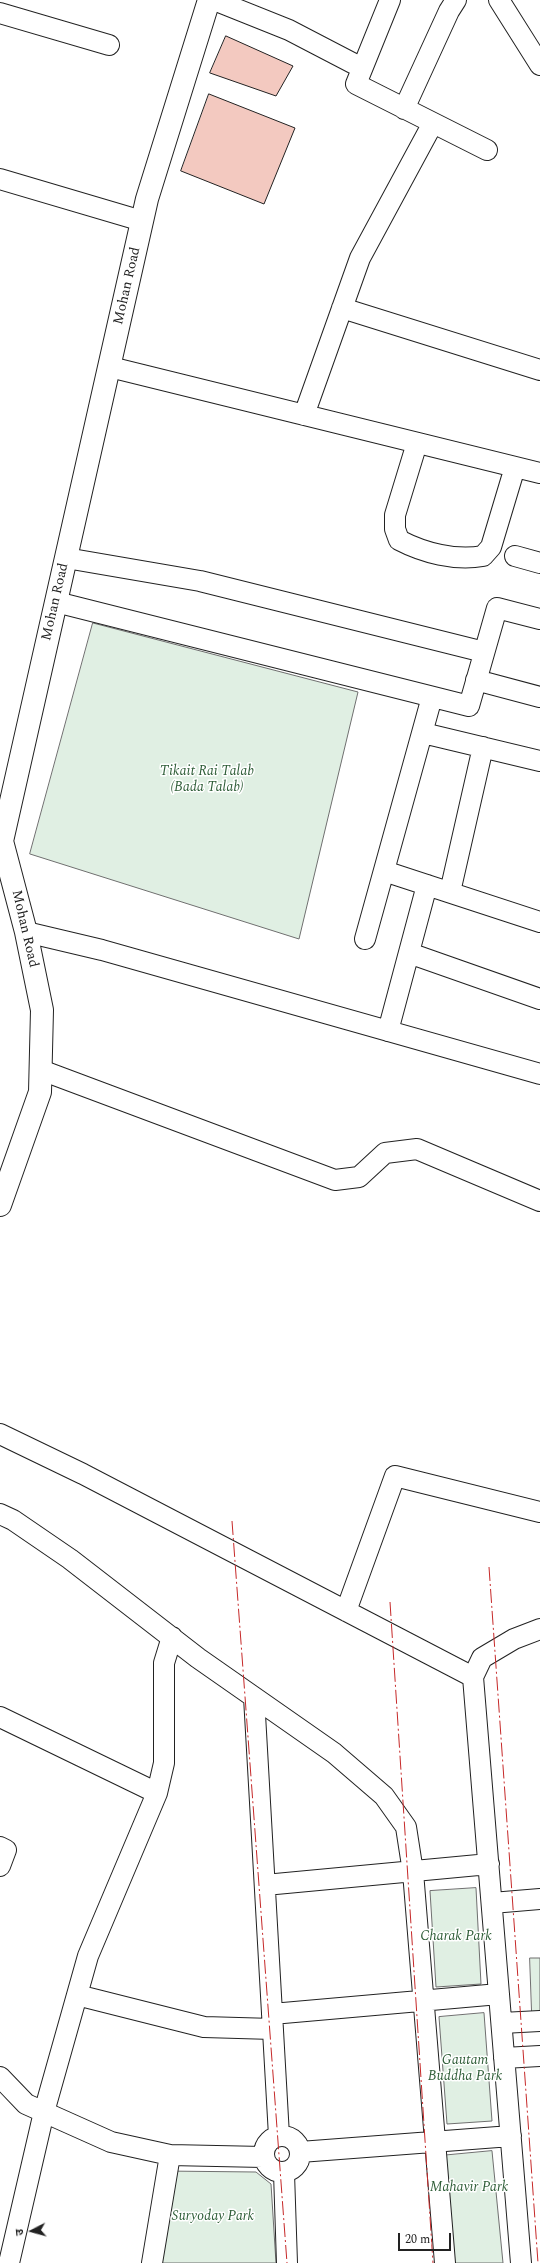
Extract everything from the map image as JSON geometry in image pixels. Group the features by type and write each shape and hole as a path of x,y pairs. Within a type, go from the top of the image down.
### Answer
{"main road":[{"name":"Mohan Road","path":"0,1205 40,1092 42,1010 26,932 1,841 142,221 209,0"}],"street":[{"path":"214,0 289,30 362,68"},
{"path":"390,0 356,84 487,150"},
{"path":"404,109 449,11 456,0"},
{"path":"499,0 540,65"},
{"path":"0,13 109,45"},
{"path":"304,415 360,258 433,124"},
{"path":"0,179 142,221"},
{"path":"342,308 540,370"},
{"path":"110,367 540,473"},
{"path":"417,443 395,514 395,530 399,540 413,547 457,558 483,556 491,547 515,467"},
{"path":"515,556 540,563"},
{"path":"66,558 200,581 484,652"},
{"path":"56,602 469,706 497,608 540,619"},
{"path":"476,680 540,697"},
{"path":"365,939 432,697"},
{"path":"422,733 540,761"},
{"path":"450,892 483,747"},
{"path":"384,871 540,922"},
{"path":"388,1031 428,885"},
{"path":"26,932 102,950 540,1074"},
{"path":"409,953 540,999"},
{"path":"41,1070 335,1180 359,1177 385,1153 417,1150 540,1201"},
{"path":"0,1434 83,1474 473,1678"},
{"path":"346,1611 396,1476 540,1512"},
{"path":"0,1514 13,1520 70,1559 172,1638 334,1753 384,1796 406,1827 413,1872 445,2263"},
{"path":"521,2263 473,1678 482,1658 514,1639 540,1629"},
{"path":"9,2263 44,2112 88,1956 157,1793 164,1763 164,1663 172,1638"},
{"path":"254,1696 279,2136"},
{"path":"0,1717 157,1793"},
{"path":"0,1847 6,1850 0,1866"},
{"path":"265,1885 489,1864"},
{"path":"492,1903 540,1899"},
{"path":"77,1995 204,2027 273,2022 423,2001 499,1994"},
{"path":"502,2023 540,2021"},
{"path":"504,2058 540,2056"},
{"path":"0,2077 26,2104 111,2142 170,2155 263,2157"},
{"path":"279,2136 293,2140 300,2152 296,2166 284,2173 270,2169 263,2157 267,2143 279,2136"},
{"path":"300,2152 510,2136"},
{"path":"152,2263 170,2155"},
{"path":"284,2173 287,2263"}],"green space":[{"name":"Tikait Rai Talab (Bada Talab)","path":"93,623 358,692 299,939 30,854"},
{"name":"Charak Park","path":"476,1888 481,1984 436,1987 430,1891"},
{"path":"530,1958 540,1958 540,2013 532,2013"},
{"name":"Gautam Buddha Park","path":"484,2013 492,2121 447,2124 439,2017"},
{"name":"Mahavir Park","path":"492,2151 503,2263 450,2263 439,2156"},
{"name":"Suryoday Park","path":"162,2171 256,2172 271,2184 276,2263 150,2263"}],"building":[{"path":"226,36 293,66 276,96 210,73"},
{"path":"209,94 295,128 264,204 181,171"}],"power":[{"path":"232,1521 287,2263"},
{"path":"489,1567 538,2263"},
{"path":"390,1602 433,2263"}]}
